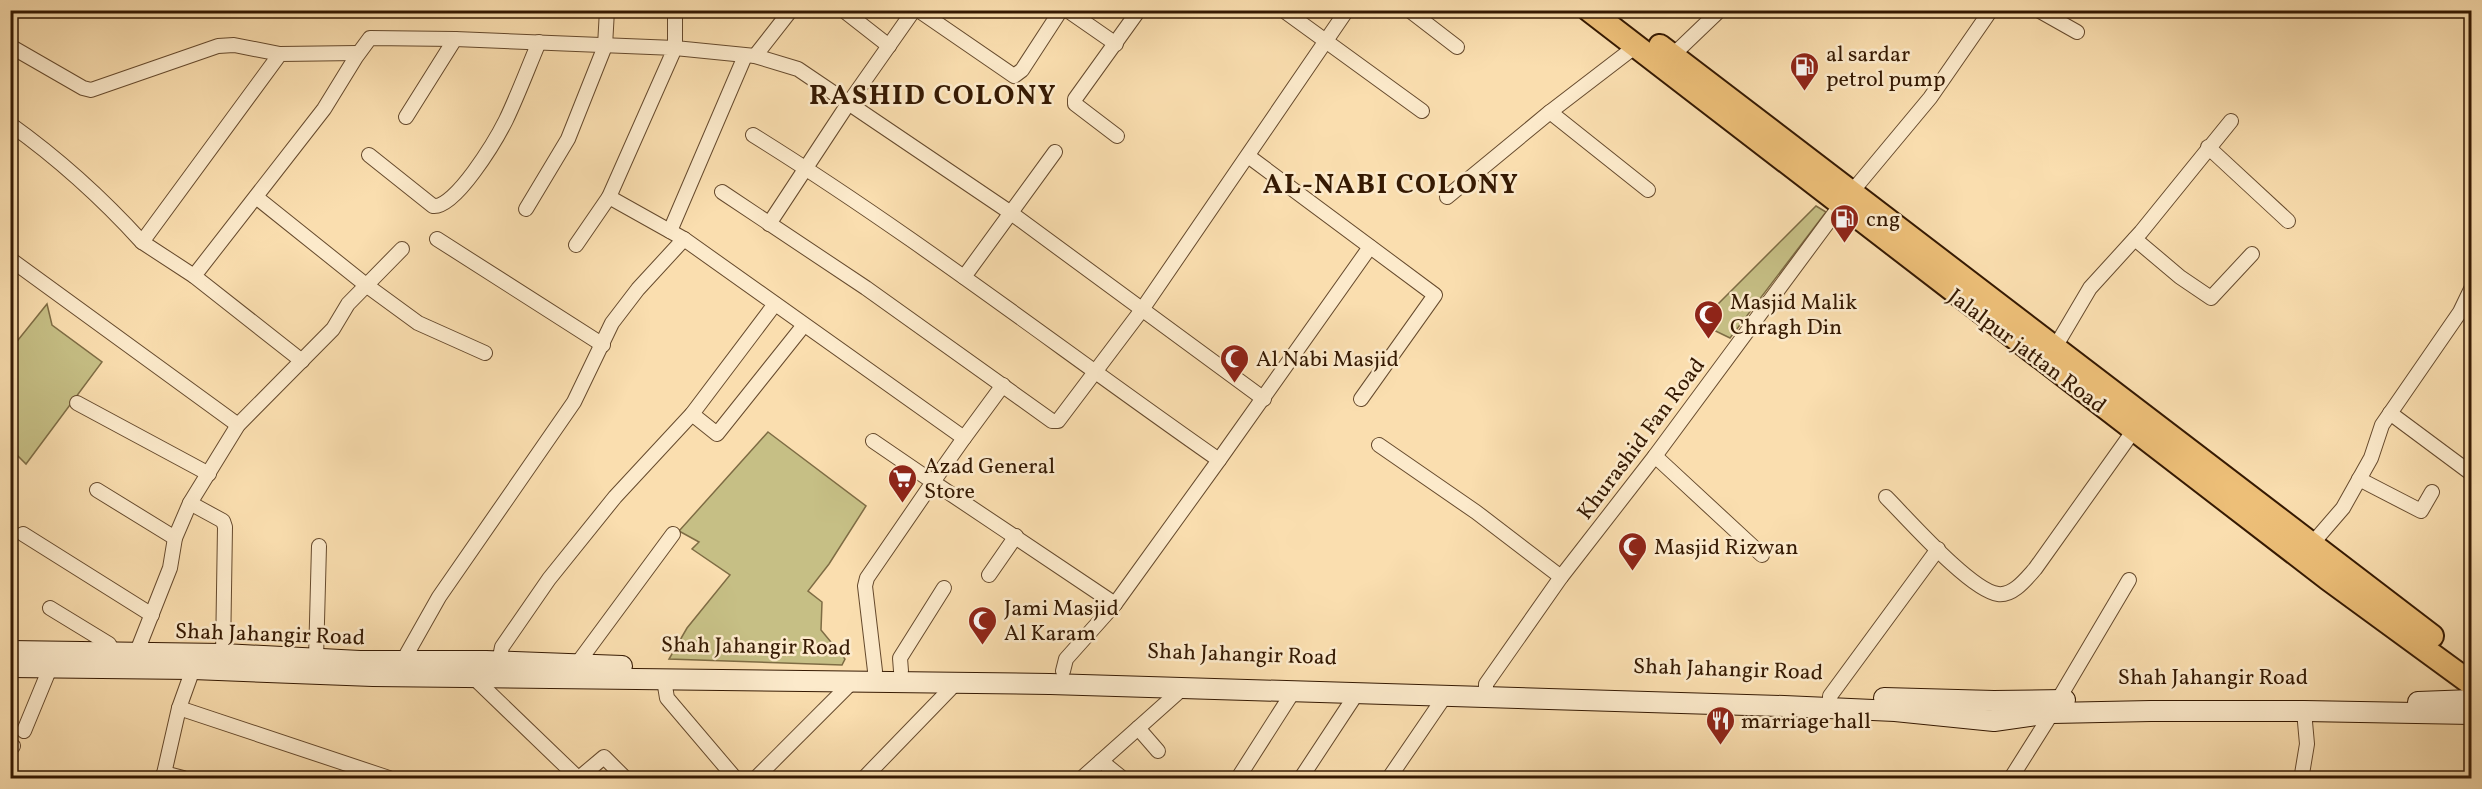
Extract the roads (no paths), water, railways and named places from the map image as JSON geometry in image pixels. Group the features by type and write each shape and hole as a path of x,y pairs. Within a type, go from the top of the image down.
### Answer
{"main road":[{"name":"Jalalpur jattan Road","path":"1589,10 1636,46 1759,132 1846,199 2134,430 2311,545 2472,666"},
{"name":"Jalalpur jattan Road","path":"1613,10 1673,56 1759,132"},
{"name":"Jalalpur jattan Road","path":"1846,199 2054,349 2327,578 2472,684"}],"street":[{"path":"526,208 568,139 605,46 607,10"},
{"path":"576,245 609,198 675,48 675,10"},
{"path":"670,231 750,56 791,10"},
{"path":"843,10 889,46"},
{"path":"769,224 848,104 916,10 1014,76 1022,70 1061,10"},
{"path":"1067,10 1116,44"},
{"path":"1117,136 1075,104 1075,99 1139,10"},
{"path":"1284,10 1422,111"},
{"path":"722,192 866,288 1052,421 1058,422 1141,311 1347,10"},
{"path":"1409,10 1457,47"},
{"path":"1673,56 1720,10"},
{"name":"Khurashid Fan Road","path":"1486,691 1561,577 1655,456 1846,199 1930,98 1991,10"},
{"path":"2038,10 2077,32"},
{"path":"194,276 324,109 358,53 370,38 675,48 750,56 798,69 1011,213 1141,311 1264,399"},
{"path":"406,117 455,39"},
{"path":"369,155 433,206 439,207 447,203 470,177 506,121 539,42"},
{"path":"10,46 83,88 91,90 218,46 234,45 280,54 358,53"},
{"path":"1447,197 1550,112 1636,46"},
{"path":"142,242 280,54"},
{"path":"1550,112 1648,190"},
{"path":"2054,349 2091,288 2135,239 2230,121"},
{"path":"10,124 47,151 103,200 142,242 194,276 302,360"},
{"path":"753,135 807,168 964,277 1094,373 1219,460"},
{"path":"2208,147 2288,220"},
{"path":"964,277 1055,152"},
{"path":"1248,156 1435,295 1361,399"},
{"path":"256,197 366,285 418,323 484,353"},
{"path":"609,198 684,239 964,438"},
{"path":"437,239 603,345"},
{"path":"404,659 439,597 574,402 612,323 631,298 684,239"},
{"path":"2135,239 2180,277 2211,298 2252,254"},
{"path":"1063,671 1066,659 1115,604 1264,399 1370,247"},
{"path":"136,654 170,568 175,538 190,503 238,425 333,329 348,304 402,249"},
{"path":"10,260 238,425"},
{"path":"2311,545 2343,508 2371,458 2382,425 2421,372 2472,287"},
{"path":"499,662 502,647 549,579 615,497 692,414 775,304"},
{"path":"692,414 717,434 804,325"},
{"path":"874,671 865,586 867,578 964,438 1004,385"},
{"path":"77,403 209,474"},
{"path":"2390,413 2472,474"},
{"path":"1886,497 1962,572 1983,589 1999,595 2016,589 2035,569 2134,430"},
{"path":"873,441 1115,604"},
{"path":"1379,445 1476,512 1561,577"},
{"path":"1655,456 1762,555"},
{"path":"2359,479 2421,511 2432,492"},
{"path":"97,490 175,538"},
{"path":"190,503 223,521 225,527 223,654"},
{"path":"23,534 152,615"},
{"path":"577,664 673,534"},
{"path":"989,575 1016,536"},
{"path":"316,659 320,546"},
{"path":"1830,702 1938,549"},
{"path":"2011,778 2129,580"},
{"path":"901,671 900,658 944,588"},
{"path":"50,608 109,644 113,652"},
{"name":"Shah Jahangir Road","path":"10,651 223,654 316,659 404,659 810,672 1063,671 1486,691"},
{"name":"Shah Jahangir Road","path":"10,667 194,669 372,676 956,683 1445,696 1486,691"},
{"path":"24,731 50,668"},
{"path":"183,778 163,776 179,708 194,669"},
{"path":"472,676 579,778 604,757 625,778"},
{"path":"664,680 667,698 735,778"},
{"path":"756,778 852,682"},
{"path":"864,778 956,683"},
{"path":"1082,778 1183,688"},
{"path":"1486,691 1830,702 1994,721 2055,706 2472,714"},
{"path":"1238,778 1293,692"},
{"path":"1301,778 1356,693"},
{"path":"1389,778 1445,696"},
{"name":"Shah Jahangir Road","path":"2055,706 2261,698 2413,702 2472,700"},
{"path":"179,708 389,778"},
{"path":"2300,778 2307,744 2304,711"},
{"path":"1138,728 1158,751"},
{"path":"1101,761 1122,778"}],"place":[{"name":"al sardar petrol pump","path":"1805,92"},
{"name":"cng","path":"1845,244"},
{"name":"Masjid Malik Chragh Din","path":"1709,340"},
{"name":"Al Nabi Masjid","path":"1235,384"},
{"name":"Azad General Store","path":"903,504"},
{"name":"Masjid Rizwan","path":"1633,572"},
{"name":"Jami Masjid Al Karam","path":"983,646"},
{"name":"marriage hall","path":"1720,746"}],"district":[{"name":"RASHID COLONY","path":"933,94"},
{"name":"AL-NABI COLONY","path":"1391,183"}]}
